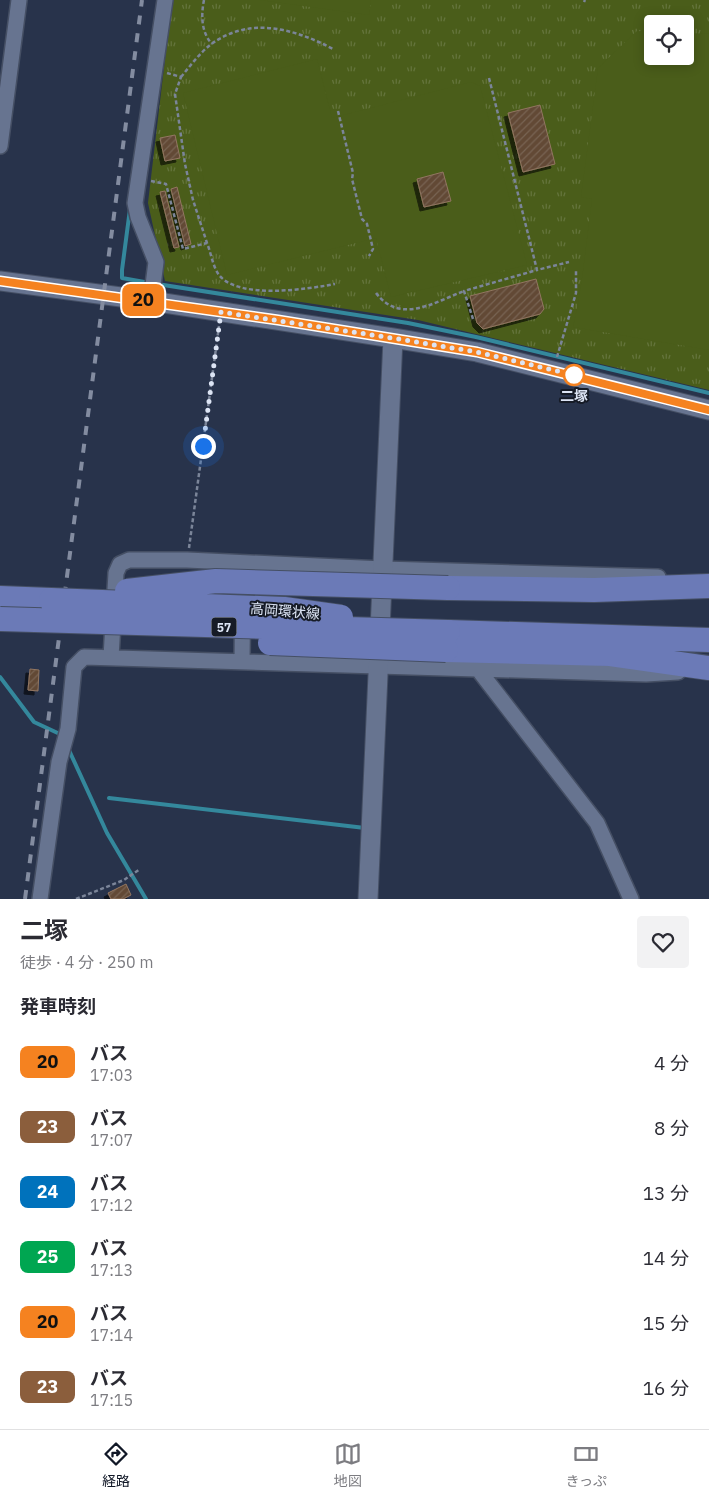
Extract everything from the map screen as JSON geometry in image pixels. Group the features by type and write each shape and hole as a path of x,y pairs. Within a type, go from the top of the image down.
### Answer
{"main road":[{"name":"57","path":"51,600 216,581 594,590 709,586"},
{"name":"高岡環状線","path":"0,598 284,609 447,641"},
{"name":"高岡環状線","path":"0,620 447,641 709,640"},
{"name":"57","path":"447,641 610,654 709,669"}],"street":[{"path":"0,146 19,0"},
{"path":"151,301 156,262 138,217 135,203 165,0"},
{"path":"0,281 151,301 477,352 709,410"},
{"path":"368,899 392,338"},
{"path":"111,658 116,573 120,564 129,560 187,560 383,569 681,578 709,586"},
{"path":"242,661 243,562"},
{"path":"40,899 59,762 68,729 74,667 84,657 646,674 709,669"},
{"path":"477,668 597,824 630,899"}],"path":[{"path":"204,0 202,23 212,44"},
{"path":"333,49 281,28 254,27 244,29 212,44 198,56 181,77 175,94 184,156 193,200 218,274 230,285 241,288 285,291 335,284"},
{"path":"154,70 181,77"},
{"path":"489,78 537,270"},
{"path":"338,111 362,219 367,224 373,249 369,256"},
{"path":"139,178 166,184 183,249 207,243"},
{"path":"376,293 390,307 404,311 417,309 464,291 569,262"},
{"path":"553,370 576,293 576,269"},
{"path":"464,291 473,319"},
{"path":"187,560 221,312"},
{"path":"76,899 124,880 140,869"}],"green space":[{"path":"172,0 709,0 709,390 418,320 165,281 148,203"},
{"path":"260,0 371,0 369,15"},
{"path":"637,31 644,31 644,65 694,65 694,33 709,34 709,350 573,327 582,279 592,199 581,197 598,68"},
{"path":"317,59 332,118 471,82 480,86 527,265 391,297 376,238 227,275 183,93"}],"building":[{"path":"540,105 555,164 523,172 508,113"},
{"path":"175,135 180,158 165,161 160,138"},
{"path":"443,172 451,201 424,207 417,179"},
{"path":"177,187 191,244 185,246 171,189"},
{"path":"165,191 179,247 174,248 160,192"},
{"path":"536,279 544,309 540,314 483,329 477,323 470,296"},
{"path":"30,669 39,670 38,691 28,690"},
{"path":"126,884 131,895 123,899 111,899 108,893"}],"waterway":[{"path":"130,209 122,278 150,283"},
{"path":"157,284 408,323 476,337 709,393"},
{"path":"0,677 34,722 62,735"},
{"path":"68,748 107,833 146,899"},
{"path":"109,798 365,828"}],"railway":[{"path":"25,899 142,0"}],"bus line":[{"name":"20","path":"0,281 151,301 477,352 709,410"}],"place":[{"name":"二塚","path":"574,375"}],"route":[{"path":"203,446 221,312 477,352 574,375"}]}
